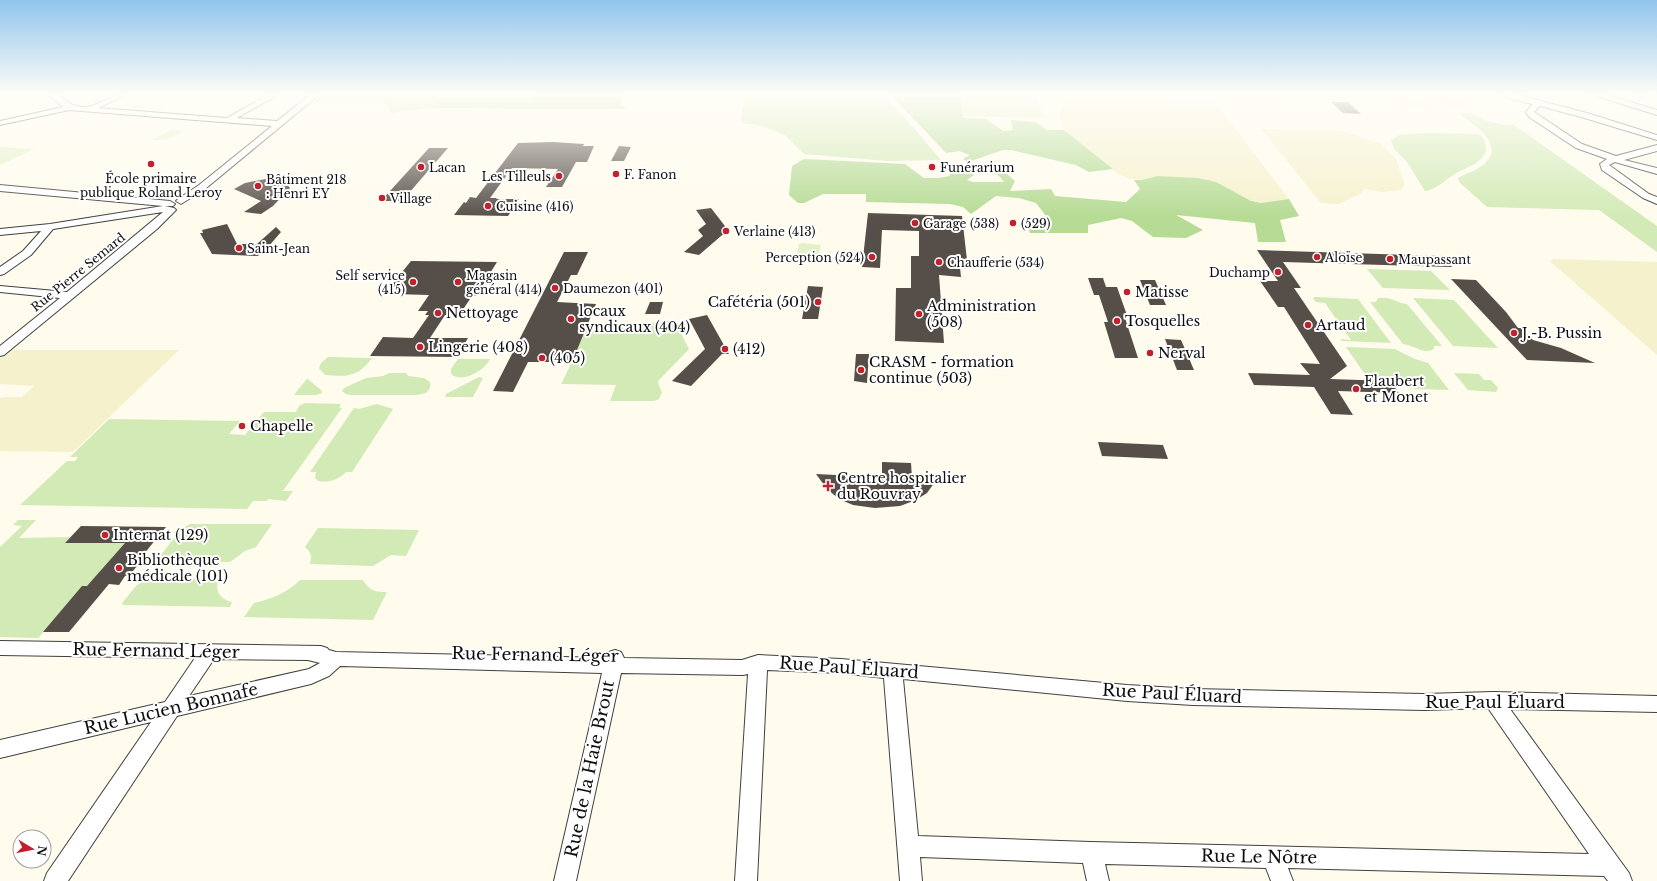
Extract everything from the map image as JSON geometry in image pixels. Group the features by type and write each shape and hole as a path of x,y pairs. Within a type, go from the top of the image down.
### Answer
{"street":[{"name":"Rue Pierre Semard","path":"0,352 68,295 153,228 168,208 178,208 185,202 181,201 202,187 266,135"},
{"path":"1563,135 1580,146 1616,159 1657,171"},
{"path":"1656,201 1605,168 1604,164 1616,159 1657,148"},
{"path":"0,188 168,208"},
{"path":"0,232 50,227 168,208"},
{"path":"0,272 27,253 50,227"},
{"path":"0,289 68,295"},
{"name":"Rue Fernand Léger","path":"0,648 312,654 340,651 614,661 688,667"},
{"path":"56,881 209,652"},
{"name":"Rue Fernand Léger","path":"312,654 336,659 614,661 752,659 758,662"},
{"name":"Rue Lucien Bonnafe","path":"0,749 311,676 323,671 336,659"},
{"name":"Rue de la Haie Brout","path":"565,881 614,661"},
{"path":"746,881 758,662"},
{"name":"Rue Paul Éluard","path":"688,667 743,668 758,662 841,666 1127,693 1193,697 1424,702 1493,700 1657,704"},
{"path":"893,672 911,881"},
{"path":"1493,700 1615,873"},
{"name":"Rue Le Nôtre","path":"908,846 1273,858 1615,873"},
{"path":"1091,853 1098,881"},
{"path":"1273,858 1282,881"}],"shaded area":[{"path":"1070,135 1240,135 1289,199 1261,203 1251,201 1198,178 1158,176 1142,180 1127,178 1117,173"},
{"path":"1266,135 1355,135 1381,144 1396,159 1405,186 1400,190 1382,192 1364,189 1361,193 1339,204 1321,203"},
{"path":"1554,259 1657,262 1657,355 1550,261"},
{"path":"10,350 179,350 73,452 0,451 0,398 22,397 34,386 0,384 0,358"}],"green space":[{"path":"161,135 175,135 165,140 151,140"},
{"path":"785,135 920,135 941,160 888,161 804,154"},
{"path":"929,135 1070,135 1113,169 1089,172 1076,165 1011,150 1003,150 968,162 963,159 970,155 959,151 946,153"},
{"path":"1400,135 1479,135 1484,140 1486,149 1485,154 1476,163 1451,176 1430,190 1425,191 1407,162 1394,149 1391,140"},
{"path":"1485,135 1528,135 1657,226 1657,252 1599,210 1487,207 1459,182 1458,178 1477,169 1490,158 1492,150"},
{"path":"0,147 34,149 0,165"},
{"path":"804,159 905,164 924,178 950,176 945,165 953,164 974,175 967,180 973,182 1004,182 988,163 994,162 1015,181 1010,191 1051,189 1055,196 1126,202 1140,189 1134,180 1142,180 1158,176 1198,178 1216,182 1251,201 1261,203 1289,199 1299,216 1280,220 1286,242 1258,242 1255,223 1176,215 1203,230 1186,238 1153,237 1132,221 1121,218 1088,225 1088,233 1030,233 1027,222 1046,216 1036,203 1019,198 996,196 971,214 963,207 950,204 866,202 866,194 823,194 804,203 798,203 789,195 792,166"},
{"path":"799,244 821,245 817,261 796,260"},
{"path":"1367,269 1431,271 1450,290 1383,288"},
{"path":"1313,298 1358,299 1391,343 1342,341 1340,339 1351,340 1325,303 1316,302"},
{"path":"1378,298 1386,298 1407,304 1442,346 1434,346 1434,349 1426,351 1403,344 1370,302 1376,302"},
{"path":"1413,298 1454,300 1498,348 1453,346"},
{"path":"676,320 676,324 689,349 658,381 662,392 659,399 654,401 610,401 616,385 561,384 576,354 568,354 576,335 584,335 587,327 600,324 649,323"},
{"path":"1346,347 1395,349 1415,359 1428,363 1449,390 1415,389 1396,381 1369,380"},
{"path":"328,357 372,358 362,369 357,372 346,376 340,376 325,375 319,368 321,363"},
{"path":"458,359 490,359 483,367 473,374 467,377 456,377 451,374 451,369"},
{"path":"389,373 406,373 408,376 424,378 430,382 430,388 426,393 417,395 350,395 342,391 344,388 366,378 383,376"},
{"path":"1454,373 1479,374 1484,380 1491,380 1498,388 1496,392 1468,390"},
{"path":"479,377 483,378 473,397 445,397 446,394"},
{"path":"308,379 322,391 322,393 316,395 294,395 306,380"},
{"path":"305,403 341,404 339,408 342,408 283,491 293,491 286,501 268,499 267,501 253,501 247,509 20,505 67,461 75,461 78,457 70,457 109,419 240,421 229,434 245,435 264,412 296,412 299,406"},
{"path":"377,404 393,409 352,472 346,472 340,477 326,482 318,481 315,478 316,472 310,472 354,408 359,409"},
{"path":"18,520 36,520 19,538 70,537 66,542 130,543 144,534 160,534 145,553 122,553 97,576 38,638 0,637 0,547 22,526 13,525"},
{"path":"190,524 272,524 256,547 245,551 230,562 165,561 161,555 181,529"},
{"path":"318,528 419,530 406,556 391,555 373,566 310,564 311,555 305,547"},
{"path":"151,578 219,579 217,587 219,594 224,599 232,602 230,607 123,605 122,603 137,585"},
{"path":"300,580 363,580 368,587 373,590 387,592 373,620 244,617 254,603 267,600 290,589"}],"building":[{"path":"553,142 594,146 587,162 576,162 562,187 546,187 558,169 512,168 490,198 519,199 508,216 454,215 470,197 476,198 518,143"},
{"path":"619,146 631,147 624,161 611,161"},
{"name":"Lacan","path":"429,148 448,148 402,201 381,201"},
{"path":"281,176 279,188 286,183 290,188 273,206 261,214 244,212 261,201 234,189 245,183"},
{"name":"Verlaine (413)","path":"711,208 728,230 699,255 684,252 703,236 698,230 706,224 696,210"},
{"path":"868,213 962,216 968,269 960,268 961,277 939,275 944,343 895,341 896,288 911,288 911,256 919,256 919,231 882,230 880,268 862,267"},
{"name":"Saint-Jean","path":"227,224 237,244 257,244 276,227 281,232 262,254 257,256 212,254 200,233 203,233 202,230"},
{"path":"1257,250 1442,256 1452,267 1283,262 1301,288 1294,288 1347,366 1330,379 1390,381 1399,393 1338,391 1353,415 1331,414 1314,387 1254,385 1248,373 1310,375 1300,363 1320,364 1284,307 1278,307 1260,281 1278,281"},
{"path":"564,252 588,252 577,275 571,275 557,302 596,304 572,362 528,362 513,392 493,391"},
{"path":"411,261 497,262 476,296 472,296 462,311 451,311 449,316 445,315 430,338 468,338 457,357 370,356 383,337 413,338 429,315 425,315 428,311 418,311 429,295 393,294 398,287 390,287"},
{"name":"Tosquelles","path":"1088,278 1103,278 1106,287 1117,287 1128,318 1125,318 1138,358 1115,358 1104,322 1108,322 1099,295 1094,295"},
{"name":"J.-B. Pussin","path":"1451,279 1476,280 1506,312 1518,328 1521,328 1533,340 1561,348 1595,363 1527,360"},
{"path":"1140,280 1155,280 1166,305 1150,305"},
{"name":"Cafétéria (501)","path":"808,286 823,287 818,319 802,319"},
{"path":"650,302 663,302 660,314 645,314"},
{"name":"(412)","path":"707,315 729,354 722,354 691,386 672,381 705,349 689,319"},
{"path":"1165,339 1181,340 1194,370 1177,370"},
{"name":"CRASM - formation continue (503)","path":"856,354 869,354 867,383 854,381"},
{"path":"1098,442 1163,445 1168,459 1102,456"},
{"path":"882,462 911,463 912,478 937,479 927,493 916,500 900,506 875,508 853,505 839,499 827,489 816,474 856,476 856,482 882,483"},
{"path":"81,526 166,527 138,561 141,561 129,576 125,576 119,585 109,584 69,632 43,632 82,586 87,586 125,543 65,543"}],"place":[{"name":"École primaire publique Roland Leroy","path":"151,164"},
{"name":"Lacan","path":"421,167"},
{"name":"Funérarium","path":"932,167"},
{"name":"F. Fanon","path":"616,174"},
{"name":"Les Tilleuls","path":"559,176"},
{"name":"Bâtiment 218 : Henri EY","path":"258,186"},
{"name":"Village","path":"382,198"},
{"name":"Cuisine (416)","path":"488,206"},
{"name":"Garage (538)","path":"915,223"},
{"name":"(529)","path":"1013,223"},
{"name":"Verlaine (413)","path":"726,231"},
{"name":"Saint-Jean","path":"239,248"},
{"name":"Perception (524)","path":"872,257"},
{"name":"Aloïse","path":"1317,257"},
{"name":"Maupassant","path":"1390,259"},
{"name":"Chaufferie (534)","path":"939,262"},
{"name":"Duchamp","path":"1278,272"},
{"name":"Self service (415)","path":"413,282"},
{"name":"Magasin général (414)","path":"458,282"},
{"name":"Daumezon (401)","path":"555,288"},
{"name":"Matisse","path":"1127,292"},
{"name":"Cafétéria (501)","path":"818,302"},
{"name":"Nettoyage","path":"438,313"},
{"name":"Administration (508)","path":"919,314"},
{"name":"locaux syndicaux (404)","path":"571,319"},
{"name":"Tosquelles","path":"1117,321"},
{"name":"Artaud","path":"1308,325"},
{"name":"J.-B. Pussin","path":"1514,333"},
{"name":"Lingerie (408)","path":"420,347"},
{"name":"(412)","path":"725,349"},
{"name":"Nerval","path":"1150,353"},
{"name":"(405)","path":"542,358"},
{"name":"CRASM - formation continue (503)","path":"861,370"},
{"name":"Flaubert et Monet","path":"1356,389"},
{"name":"Chapelle","path":"242,426"},
{"name":"Centre hospitalier du Rouvray","path":"828,486"},
{"name":"Internat (129)","path":"105,535"},
{"name":"Bibliothèque médicale (101)","path":"119,568"}]}
